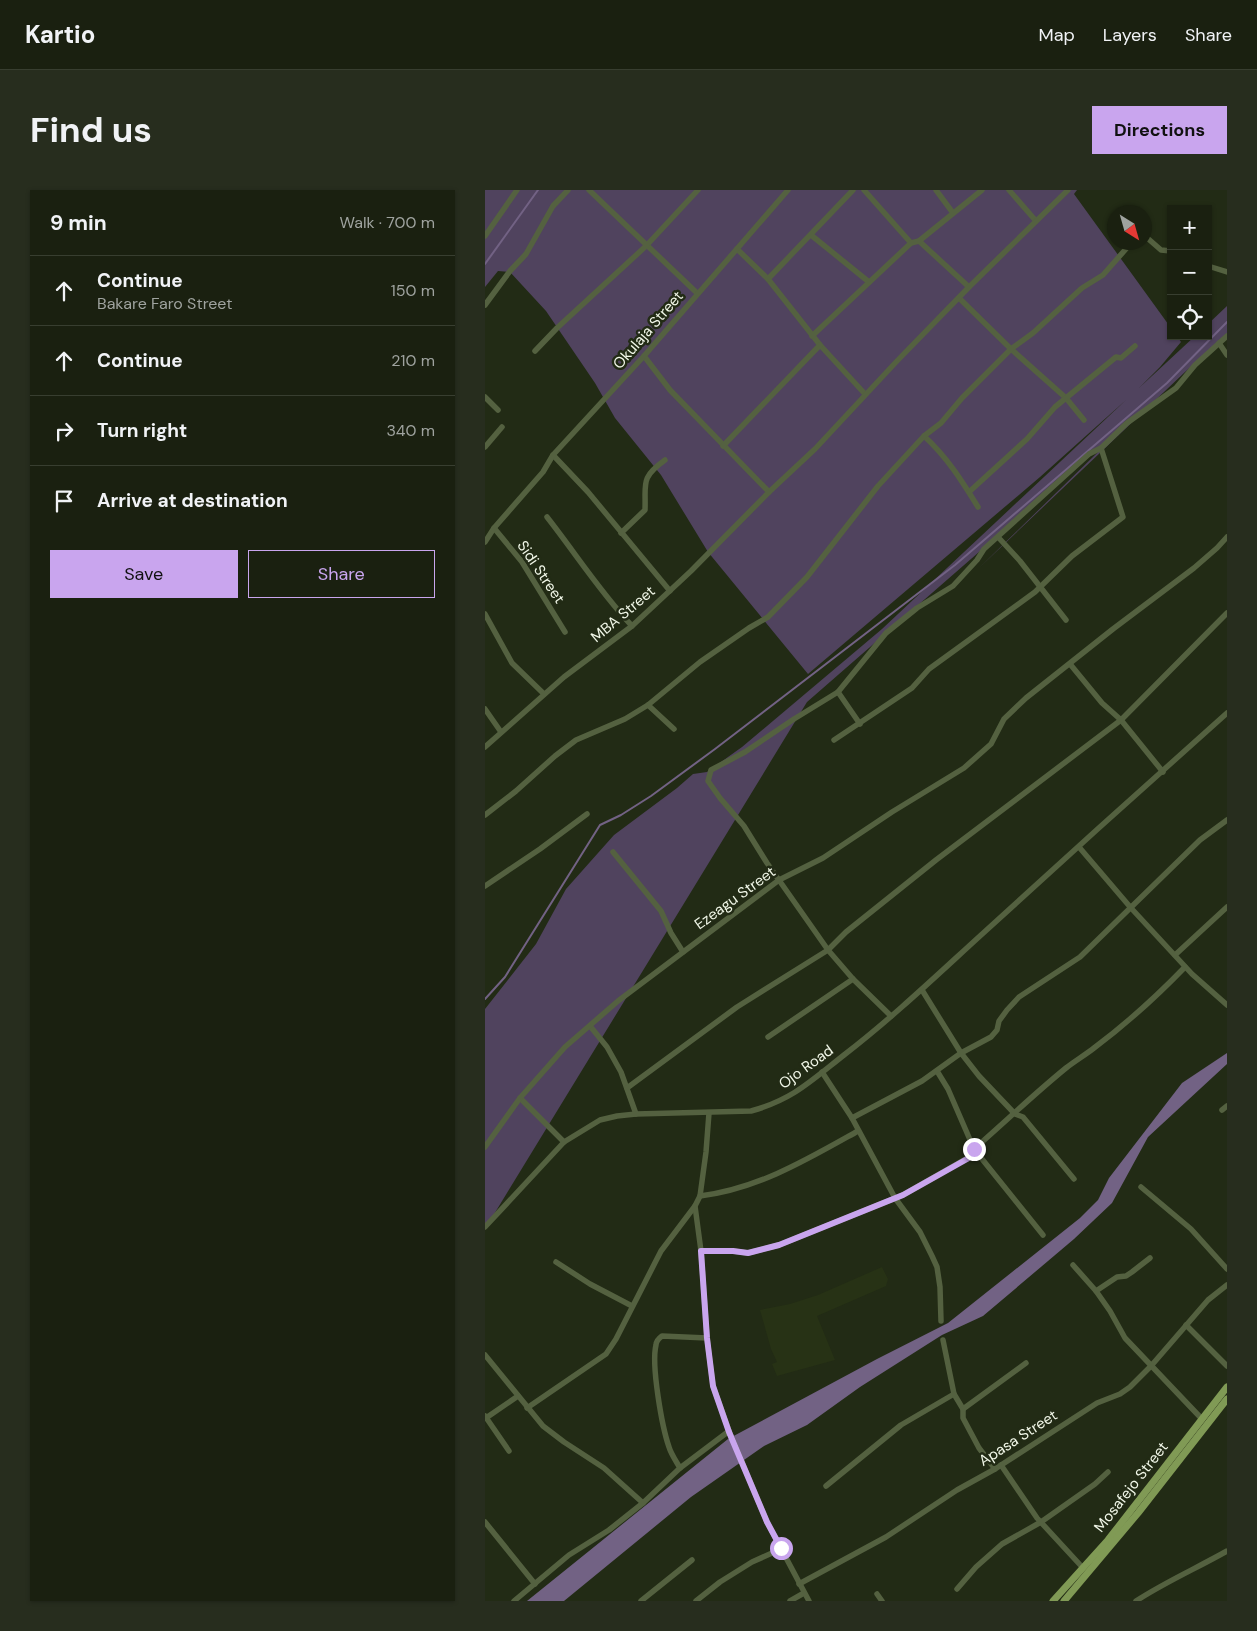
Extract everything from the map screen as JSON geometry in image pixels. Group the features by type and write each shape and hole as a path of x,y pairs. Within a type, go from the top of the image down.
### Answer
{"main road":[{"name":"Mosafejo Street","path":"1064,1601 1068,1591 1083,1568 1108,1540 1227,1387"},
{"name":"Mosafejo Street","path":"1053,1601 1068,1591 1138,1513 1227,1399"}],"street":[{"path":"485,236 517,190"},
{"path":"485,305 510,271 526,254 553,206 568,190"},
{"path":"589,190 697,293"},
{"path":"535,351 557,328 646,246 698,190"},
{"name":"Okulaja Street","path":"485,542 494,528 543,472 553,455 643,356 788,190"},
{"path":"768,279 853,190"},
{"path":"864,190 911,243"},
{"path":"936,190 953,213"},
{"path":"813,336 911,243 919,241 982,190"},
{"path":"1009,190 1036,221"},
{"name":"MBA Street","path":"485,747 564,677 632,626 670,592 730,534 769,492 815,449 865,394 969,287 1068,190"},
{"path":"811,235 869,282"},
{"path":"919,241 969,287"},
{"path":"1152,242 1161,250 1167,251"},
{"path":"737,248 768,279 820,345 865,394"},
{"path":"485,815 576,740 625,719 648,705 701,662 749,628 769,617 807,577 878,486 924,436 941,423 962,398 1011,349 1039,327 1082,288 1103,276 1125,250"},
{"path":"1212,267 1227,272"},
{"path":"959,298 1011,349 1066,398 1084,420"},
{"path":"891,1016 853,979 828,950 744,826 719,798 708,781 711,770 745,752 838,692 886,634 917,608 953,586 977,560 984,549 1089,454 1101,448 1127,423 1176,388 1195,366 1227,336"},
{"path":"1219,344 1227,354"},
{"path":"723,446 820,345"},
{"path":"969,492 1016,450 1055,407 1116,357 1121,358 1135,346"},
{"path":"643,356 670,390 769,492"},
{"path":"485,397 498,410"},
{"path":"485,448 502,427"},
{"path":"924,436 938,448 949,462 978,507"},
{"path":"834,740 912,688 929,669 1040,587 1073,556 1123,517 1101,448"},
{"path":"553,455 588,492 670,592"},
{"path":"621,533 645,510 644,487 647,477 655,467 665,460"},
{"path":"547,517 571,547 586,572 632,626"},
{"name":"Sidi Street","path":"494,528 522,562 565,632"},
{"path":"998,537 1020,561 1065,620"},
{"name":"Ezeagu Street","path":"485,1147 520,1098 565,1047 619,1001 779,880 823,858 892,812 964,768 991,744 1004,719 1041,685 1194,568 1227,537"},
{"path":"627,1088 750,999 828,950 846,932 936,860 1121,720 1227,613"},
{"path":"485,614 512,663 544,694"},
{"path":"1070,664 1102,703 1121,720 1163,772"},
{"path":"838,692 860,724"},
{"path":"648,705 674,729"},
{"path":"485,709 501,732"},
{"name":"Ojo Road","path":"485,1227 564,1142 600,1120 636,1114 751,1111 768,1106 802,1090 922,990 1109,818 1163,772 1227,713"},
{"path":"485,886 587,814"},
{"path":"852,1118 937,1071 961,1053 991,1036 997,1030 999,1021 1019,997 1080,958 1201,840 1227,820"},
{"path":"1079,847 1185,967 1227,1004"},
{"path":"613,852 661,911 671,933 683,952"},
{"path":"1175,955 1227,907"},
{"path":"701,1251 748,1253 779,1245 903,1195 967,1159 973,1155 974,1149 1015,1114 1042,1087 1108,1037 1169,984 1185,967"},
{"path":"768,1037 853,979"},
{"path":"922,990 961,1053 979,1076 1015,1114 1023,1117 1074,1179"},
{"path":"590,1026 607,1047 621,1072 636,1114"},
{"path":"937,1071 948,1089 974,1149 1043,1235"},
{"path":"822,1072 852,1118 895,1198 920,1232 937,1267 940,1287 941,1321"},
{"path":"520,1098 564,1142"},
{"path":"527,1408 606,1354 616,1339 661,1251 695,1206 699,1196 706,1152 709,1113"},
{"path":"699,1196 738,1189 766,1178 797,1165 858,1131"},
{"path":"1141,1187 1191,1229 1227,1269"},
{"path":"695,1206 713,1386 767,1522 809,1601"},
{"path":"1096,1291 1117,1276 1126,1276 1133,1272 1150,1258"},
{"path":"556,1262 590,1284 632,1306"},
{"path":"1073,1265 1096,1291 1125,1338 1201,1418"},
{"name":"Apasa Street","path":"799,1584 886,1537 957,1490 998,1467 1097,1403 1120,1394 1130,1387 1151,1366 1209,1300 1227,1285"},
{"path":"1187,1324 1227,1366"},
{"path":"679,1468 669,1447 663,1421 655,1363 655,1346 658,1339 662,1336 707,1338"},
{"path":"943,1340 954,1394 963,1409 963,1418 979,1448 998,1467 1041,1522 1083,1568"},
{"path":"485,1355 543,1426 604,1468 643,1503"},
{"path":"963,1409 1025,1363"},
{"path":"826,1486 901,1425 954,1394"},
{"path":"509,1451 486,1417 518,1396"},
{"path":"514,1601 569,1555 609,1530 643,1503 679,1468 730,1432"},
{"path":"957,1589 976,1567 1002,1544 1041,1522 1095,1484 1108,1472"},
{"path":"486,1522 535,1584"},
{"path":"697,1601 721,1582 752,1562 781,1548"},
{"path":"1136,1601 1158,1587 1192,1571 1227,1551"},
{"path":"641,1601 692,1560"},
{"path":"790,1601 804,1593"},
{"path":"877,1594 882,1601"}],"shaded area":[{"path":"485,190 1077,190 1074,194 1107,240 1107,250 1115,250 1167,322 1167,340 1180,340 1181,342 1139,388 1191,340 1212,340 1212,320 1227,306 1227,335 1185,372 979,568 1134,417 807,702 485,1229 485,1009 536,944 566,889 614,835 693,774 707,772 742,747 882,629 1126,400 1040,477 808,674 708,552 661,475 615,418 595,383 546,311 510,272 498,271 485,287"},
{"path":"1227,1053 1227,1064 1148,1137 1112,1203 1074,1239 983,1316 942,1335 860,1387 807,1425 764,1446 691,1497 564,1601 527,1601 728,1439 948,1323 1080,1218 1098,1200 1109,1178 1182,1083"},
{"path":"882,1267 888,1279 886,1286 817,1316 835,1360 777,1376 772,1364 777,1362 771,1349 760,1310 790,1304 818,1295"}],"waterway":[{"path":"485,264 538,190"},
{"path":"485,999 505,977 600,825 621,815 651,796 955,565 1167,383 1227,322"}],"route":[{"path":"781,1548 767,1522 729,1432 713,1386 707,1338 701,1251 748,1253 779,1245 903,1195 967,1159 973,1155 974,1149"}]}
